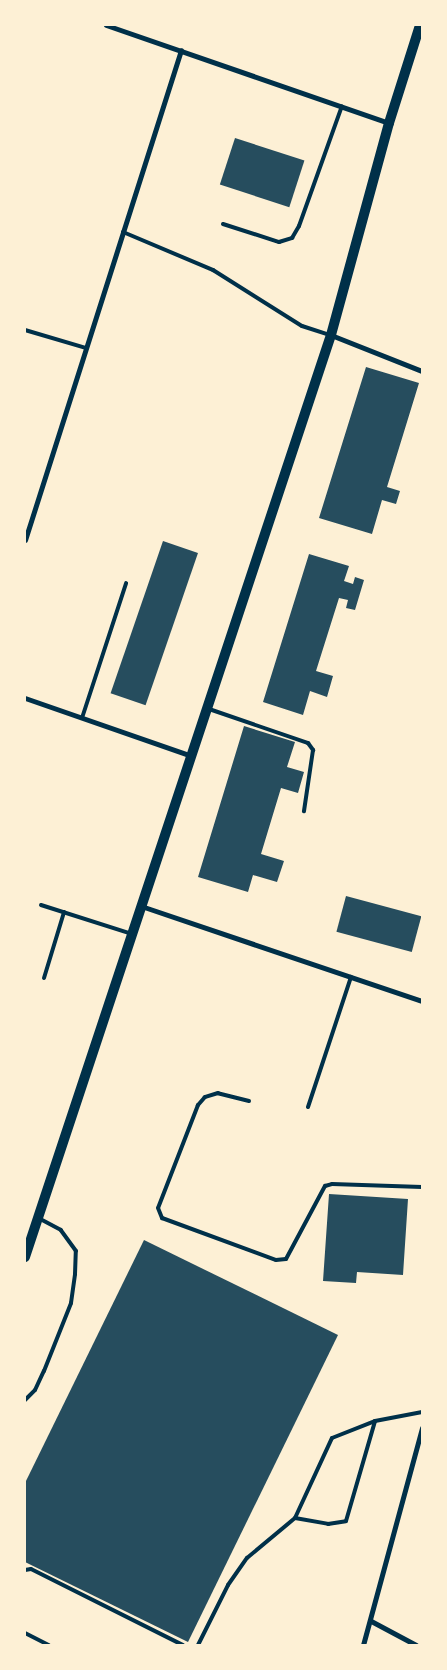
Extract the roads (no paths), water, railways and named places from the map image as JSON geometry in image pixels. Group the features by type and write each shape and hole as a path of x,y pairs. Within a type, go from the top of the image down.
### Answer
{"main road":[{"path":"25,1257 144,906 332,335 389,123 420,25"}],"street":[{"path":"106,25 389,123"},
{"path":"25,540 181,50"},
{"path":"332,335 422,371"},
{"path":"25,698 193,757"},
{"path":"144,906 422,1001"},
{"path":"363,1645 372,1621 422,1428"},
{"path":"372,1621 416,1645"}],"lane":[{"path":"223,224 278,242 292,238 300,226 342,106"},
{"path":"122,232 213,270 302,326 332,335"},
{"path":"25,330 86,348"},
{"path":"82,718 126,583"},
{"path":"209,709 308,743 313,750 304,811"},
{"path":"41,905 134,935"},
{"path":"44,978 64,912"},
{"path":"308,1107 350,976"},
{"path":"249,1101 218,1094 205,1097 198,1105 158,1208 162,1218 276,1260 286,1259 325,1186 332,1184 422,1187"},
{"path":"25,1400 35,1390 44,1371 71,1303 76,1274 76,1250 61,1230 38,1218"},
{"path":"198,1645 228,1585 247,1558 295,1518 332,1438 375,1421 422,1412"},
{"path":"295,1518 328,1524 346,1521 375,1421"},
{"path":"25,1570 31,1569 183,1645"},
{"path":"25,1633 49,1645"}]}
